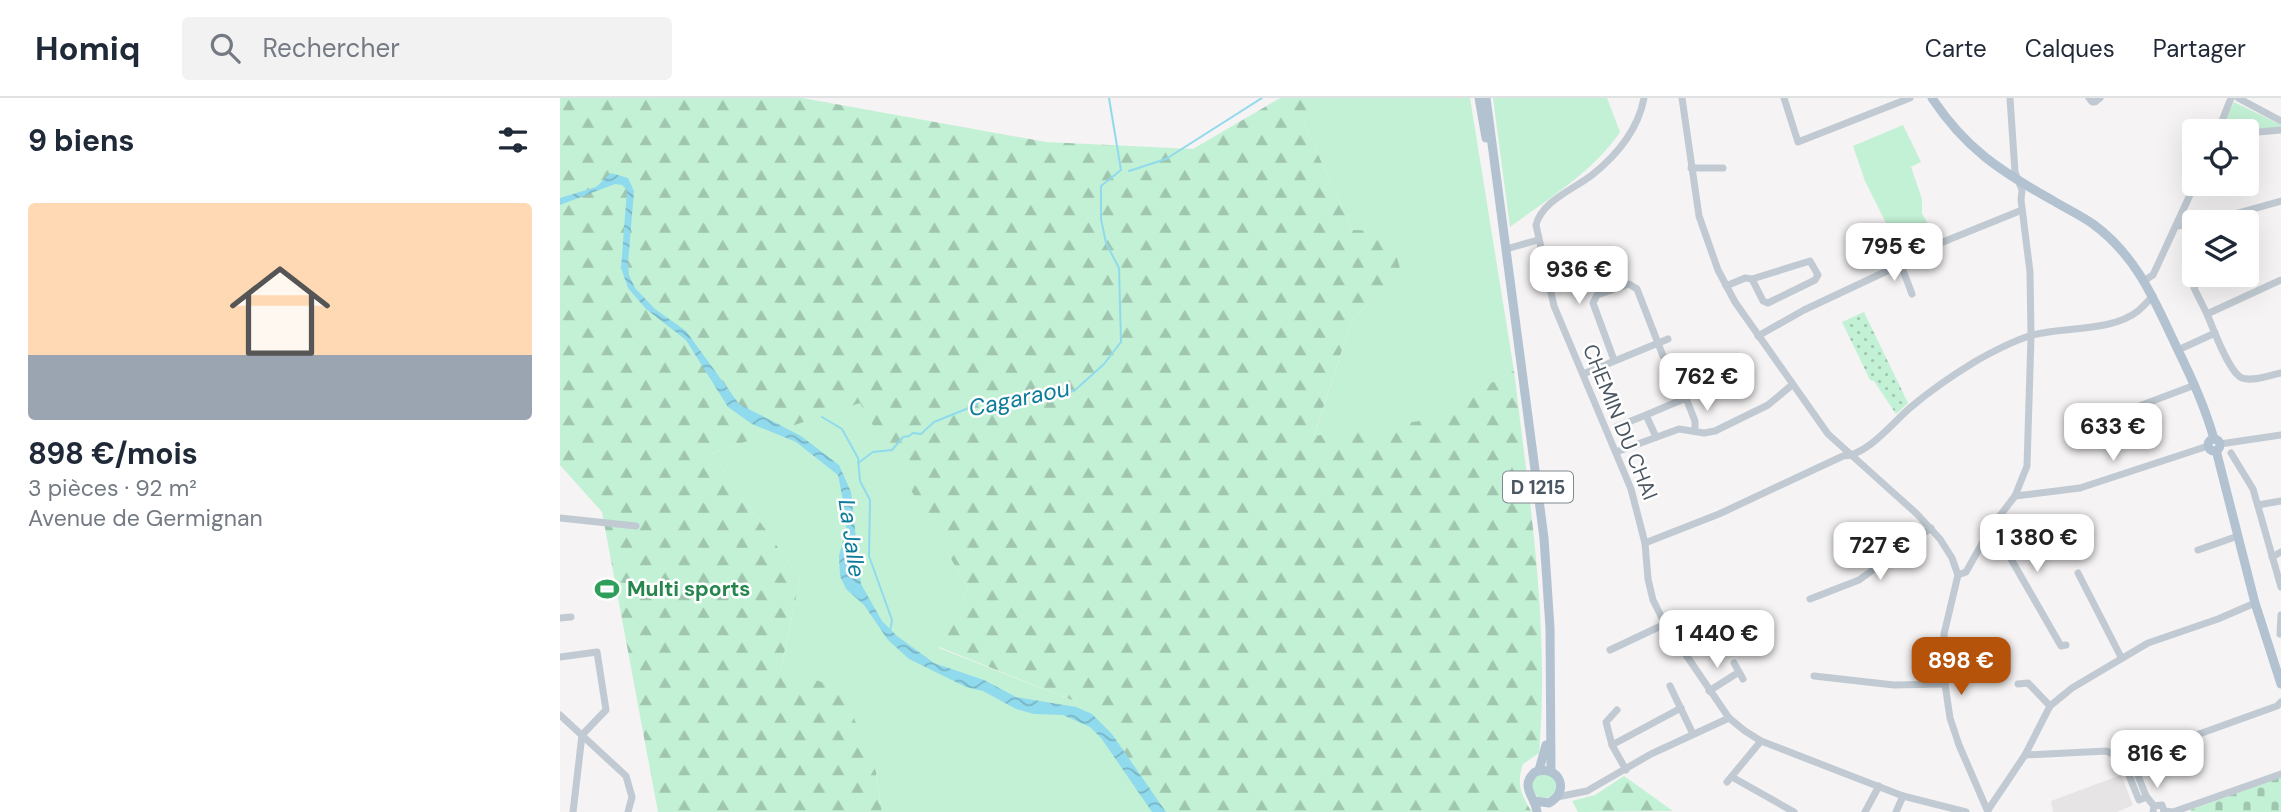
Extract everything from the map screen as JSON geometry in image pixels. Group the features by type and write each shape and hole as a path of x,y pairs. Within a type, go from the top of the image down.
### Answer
{"main road":[{"name":"D 1215","path":"1479,98 1498,194"},
{"name":"D 1215","path":"1486,98 1544,538 1550,628 1551,771"},
{"path":"1932,98 1962,138 1988,162 2092,224 2117,246 2145,280 2195,385 2215,445 2255,603 2281,684"},
{"name":"D 1215","path":"1539,770 1550,727"},
{"path":"1535,801 1550,804 1561,787 1557,776 1551,771 1539,770 1530,777 1527,784 1527,791 1535,801 1537,812"}],"street":[{"path":"1506,249 1538,240 1535,225 1538,215 1593,174 1620,149 1634,128 1644,98"},
{"path":"1682,98 1699,216 1726,286 1822,428 1931,528 1948,552 1958,575 1944,634 1945,684 1950,718 1959,745 1988,811"},
{"path":"1784,98 1798,142 1910,98"},
{"path":"1958,575 1966,572 1992,526 2015,496 2027,466 2030,272 2010,98"},
{"path":"2089,98 2092,102 2100,98"},
{"path":"2223,119 2231,98"},
{"path":"2238,98 2281,121"},
{"path":"2259,132 2281,130"},
{"path":"1691,168 1723,168"},
{"path":"2145,280 2153,275 2190,196"},
{"path":"2249,210 2281,201"},
{"path":"1758,336 1933,246 2022,210"},
{"path":"2176,226 2182,226"},
{"name":"CHEMIN DU CHAI","path":"1538,240 1554,306 1631,489 1645,543 1653,600 1665,624 1729,718 1761,741 1903,796 1966,812"},
{"path":"1726,286 1745,278 1752,279 1811,261 1818,275 1815,280 1768,303 1763,301 1752,279"},
{"path":"1901,264 1912,294"},
{"path":"2207,314 2281,281"},
{"path":"1614,360 1593,303 1597,295 1629,284 1637,289 1663,356 1669,359 1672,365 1695,421 1695,432"},
{"path":"2195,287 2233,371 2241,378 2252,379 2281,373"},
{"path":"1645,543 1720,514 1843,456 1850,456 1881,437 1910,408 1978,360 2031,336 2104,324 2125,317 2137,312 2153,296"},
{"path":"2178,349 2215,333"},
{"path":"1583,374 1668,339"},
{"path":"1616,452 1679,429 1704,433 1715,431 1768,405 1792,385"},
{"path":"2126,411 2195,385"},
{"path":"1616,427 1686,398"},
{"path":"1646,415 1656,437"},
{"path":"2015,496 2080,488 2215,445 2281,435"},
{"path":"2231,453 2253,489 2281,587"},
{"path":"2258,505 2281,501"},
{"path":"560,518 636,526"},
{"path":"1992,526 2061,646 2066,645"},
{"path":"1810,599 1859,580 1931,528"},
{"path":"2197,550 2238,536"},
{"path":"2272,557 2281,552"},
{"path":"2078,573 2121,657"},
{"path":"1988,811 2025,755 2050,706 2072,688 2148,643 2255,603"},
{"path":"2267,640 2280,633 2281,615"},
{"path":"560,618 571,617"},
{"path":"1679,645 1719,622"},
{"path":"1610,650 1665,624"},
{"path":"560,657 597,652 606,710 582,735 573,812"},
{"path":"1709,691 1741,676 1734,663"},
{"path":"1814,676 1894,685 1945,684"},
{"path":"2018,684 2028,683 2050,706"},
{"path":"1670,686 1693,734"},
{"path":"2025,755 2106,751 2127,760 2277,706 2281,702"},
{"path":"1612,745 1681,708"},
{"path":"1617,710 1606,722 1612,745 1626,770"},
{"path":"560,715 626,776 632,797 628,812"},
{"path":"1550,804 1587,791 1651,754 1729,718"},
{"path":"1761,741 1729,780 1794,812"},
{"path":"2139,800 2153,809 2162,805 2164,812 2173,812 2281,774"},
{"path":"1866,812 1879,786"},
{"path":"1561,787 1576,793"},
{"path":"1896,812 1903,796"}],"shaded area":[{"path":"2121,775 2133,805 2117,812 2053,812 2051,801"}],"green space":[{"path":"560,98 802,98 1046,142 1193,149 1280,98 1323,98 1304,123 1352,230 1389,231 1400,268 1351,322 1314,436 1419,421 1514,371 1536,562 1542,657 1539,753 1523,764 1520,778 1522,795 1532,812 1158,812 1077,702 939,647 968,588 860,403 712,453 800,579 781,668 842,689 876,772 882,812 658,812 602,512 560,465"},
{"path":"1323,98 1470,98 1514,371 1420,421 1314,437 1351,322 1400,268 1352,230 1304,123"},
{"path":"1493,98 1607,98 1620,132 1584,172 1510,227"},
{"path":"2234,102 2281,125 2281,128 2259,129 2259,119 2225,119"},
{"path":"1903,125 1921,162 1911,167 1922,199 1922,213 1931,231 1896,243 1865,181 1853,146"},
{"path":"1864,312 1908,403 1896,414 1874,381 1870,380 1842,322"},
{"path":"860,402 968,588 939,648 1077,702 1158,812 882,812 876,772 781,669 800,579 712,453"},
{"path":"1544,774 1553,777 1556,786 1553,795 1544,798 1535,795 1532,786 1535,777"},
{"path":"1624,776 1673,811 1578,812 1572,801 1595,795"},
{"path":"2281,777 2281,812 2190,810"}],"water":[{"name":"La Jalle","path":"611,173 628,178 634,191 628,264 629,275 635,288 655,309 686,331 739,404 801,436 839,465 851,492 861,584 882,621 897,636 934,663 984,680 1016,697 1076,707 1092,714 1112,734 1166,812 1152,812 1101,738 1090,727 1063,715 1034,714 1016,709 983,691 966,687 909,659 888,640 864,605 846,589 840,576 839,556 846,529 846,516 838,475 796,442 752,424 728,407 686,340 646,309 628,288 621,268 627,190 622,185 615,184 560,205 560,198 596,187"}],"waterway":[{"name":"Cagaraou","path":"858,463 873,452 892,450 903,437 913,433 921,434 934,422 978,402 986,403 1025,394 1047,397 1074,391 1104,364 1121,342 1119,268 1106,243 1101,219 1101,186 1121,170 1109,98"},
{"name":"Cagaraou","path":"1129,171 1166,159 1262,98"},
{"name":"La Jalle","path":"822,417 842,429 858,458 860,481 870,500 869,556 892,620 890,631"}],"place":[{"name":"Multi sports","path":"607,589"}]}
